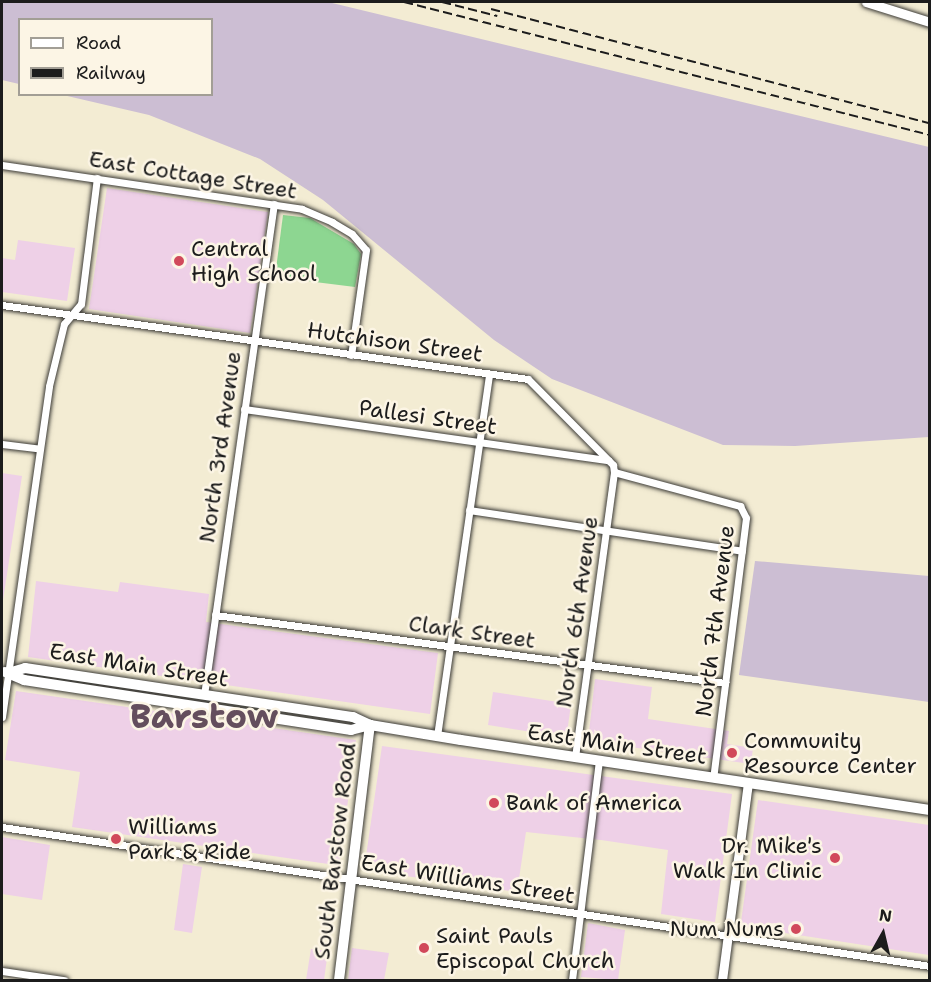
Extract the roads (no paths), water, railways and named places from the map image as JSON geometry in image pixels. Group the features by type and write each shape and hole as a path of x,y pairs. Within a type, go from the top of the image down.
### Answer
{"main road":[{"name":"East Main Street","path":"5,672 25,668 353,717 370,725 437,736 930,810"},
{"name":"East Main Street","path":"5,672 34,682 351,730 370,725"},
{"name":"South Barstow Road","path":"339,981 370,725"}],"street":[{"path":"866,2 930,22"},
{"name":"East Cottage Street","path":"2,165 302,209 332,222 352,234 366,250 351,355"},
{"path":"2,717 5,672 49,386 64,324 81,304 97,178"},
{"name":"North 3rd Avenue","path":"204,695 273,204"},
{"name":"Hutchison Street","path":"2,305 528,379 608,460 614,472"},
{"path":"437,736 489,374"},
{"name":"Pallesi Street","path":"244,409 608,460"},
{"path":"2,444 40,449"},
{"name":"North 7th Avenue","path":"614,472 740,506 747,518 713,778"},
{"name":"North 6th Avenue","path":"574,757 614,472"},
{"path":"469,510 742,550"},
{"name":"Clark Street","path":"215,615 587,667 725,683"},
{"path":"572,981 599,761"},
{"path":"722,981 748,783"},
{"name":"East Williams Street","path":"2,827 930,966"},
{"path":"2,971 64,981"}],"railway":[{"path":"404,2 930,135"},
{"path":"442,2 497,16"},
{"path":"491,9 930,123"}],"place":[{"name":"Central High School","path":"179,261"},
{"name":"Community Resource Center","path":"732,753"},
{"name":"Bank of America","path":"494,803"},
{"name":"Williams Park & Ride","path":"116,839"},
{"name":"Dr. Mike's Walk In Clinic","path":"835,858"},
{"name":"Num Nums","path":"796,929"},
{"name":"Saint Pauls Episcopal Church","path":"424,948"}],"district":[{"name":"Barstow","path":"204,717"}]}
